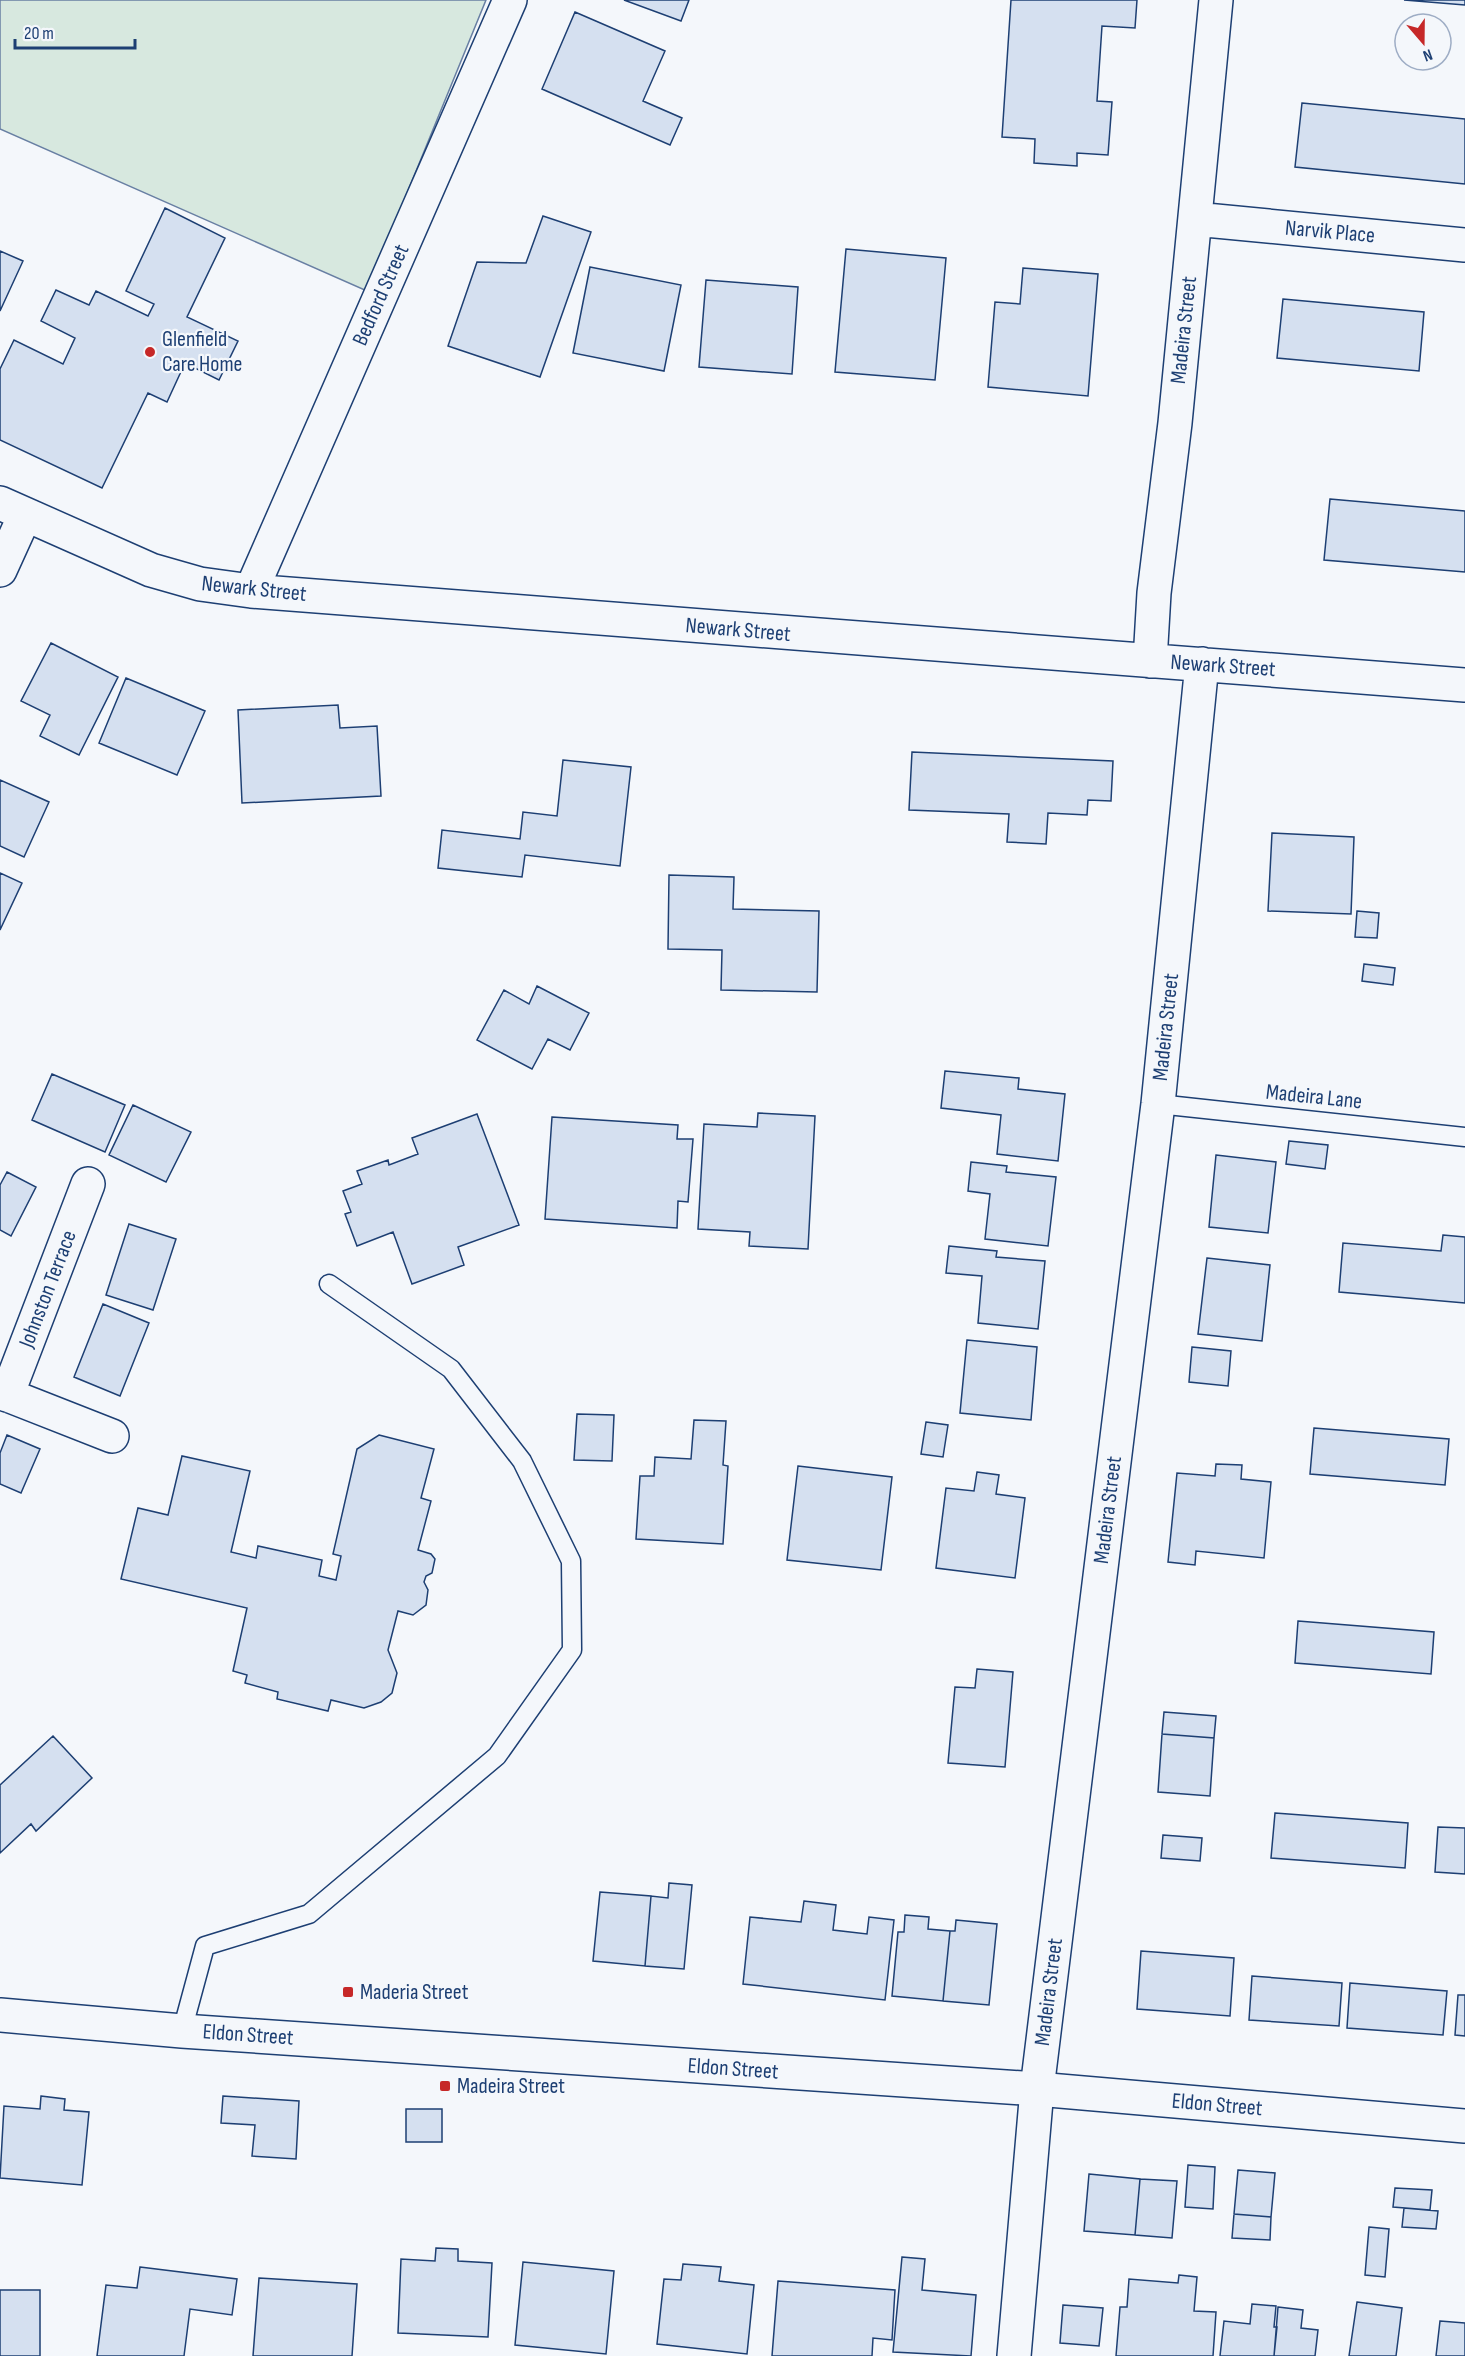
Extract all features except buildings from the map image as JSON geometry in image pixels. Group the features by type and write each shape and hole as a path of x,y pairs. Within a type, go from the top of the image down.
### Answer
{"street":[{"name":"Bedford Street","path":"251,591 510,0"},
{"name":"Madeira Street","path":"1150,661 1154,593 1175,423 1216,0"},
{"name":"Narvik Place","path":"1195,219 1465,245"},
{"name":"Newark Street","path":"12,509 151,570 200,584 251,591 1465,685"},
{"path":"0,570 12,509"},
{"name":"Madeira Street","path":"1014,2356 1037,2089 1158,1104 1202,664"},
{"name":"Johnston Terrace","path":"88,1184 4,1394 112,1436"},
{"name":"Eldon Street","path":"0,2014 182,2031 1037,2089 1465,2126"}],"lane":[{"name":"Madeira Lane","path":"1158,1104 1465,1137"},
{"path":"182,2031 205,1946 309,1914 497,1756 572,1650 571,1561 522,1461 451,1369 329,1284"}],"shaded area":[{"path":"0,0 486,0 367,291 0,129"}],"place":[{"name":"Glenfield Care Home","path":"150,352"},
{"name":"Maderia Street","path":"348,1992"},
{"name":"Madeira Street","path":"445,2086"}]}
